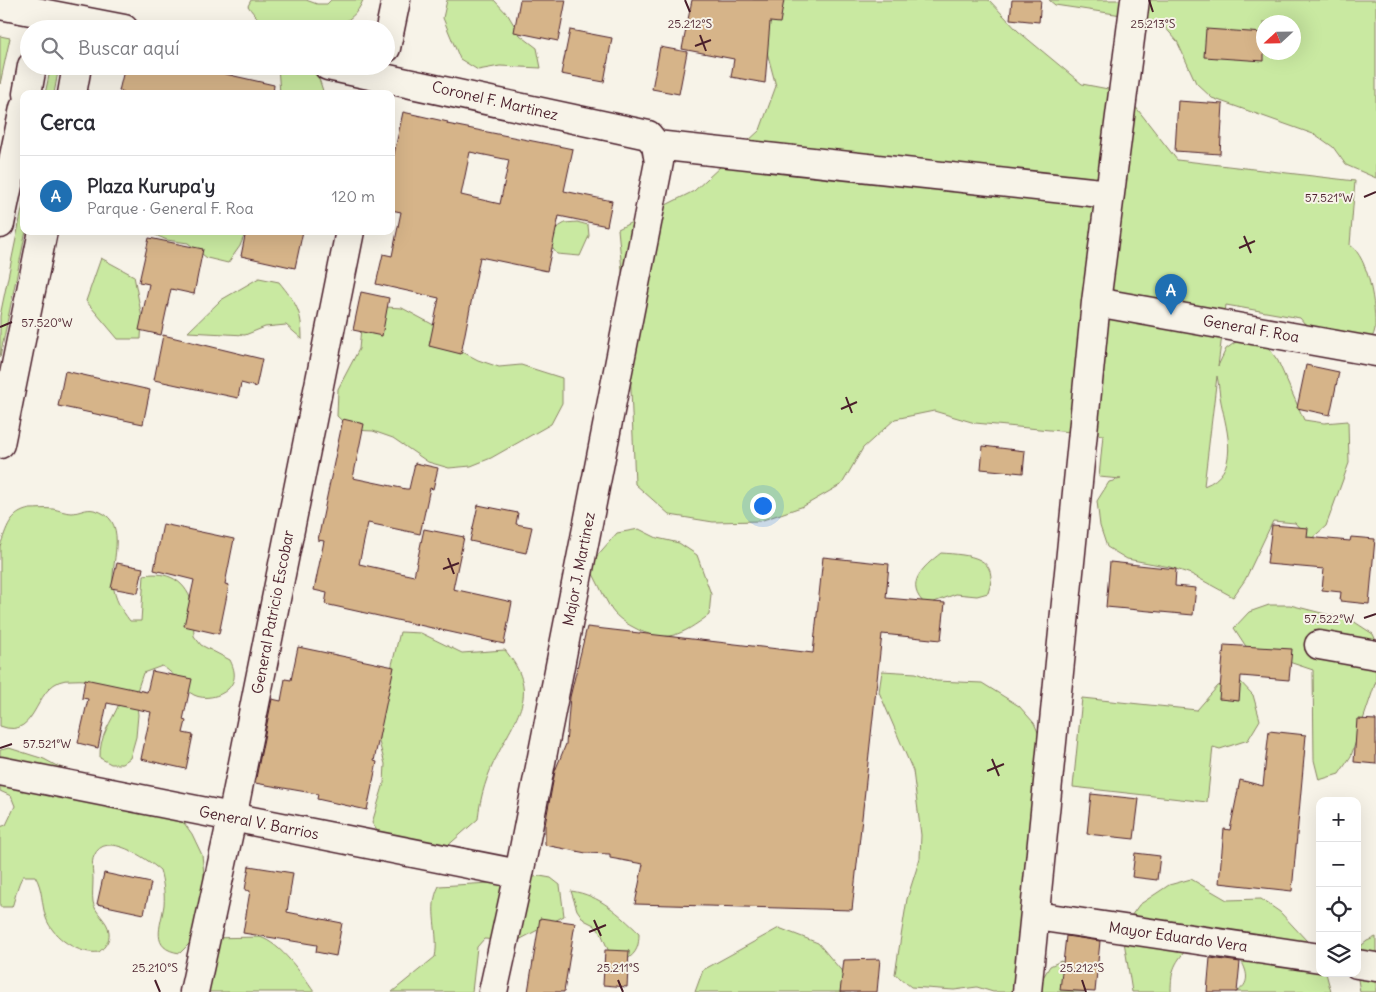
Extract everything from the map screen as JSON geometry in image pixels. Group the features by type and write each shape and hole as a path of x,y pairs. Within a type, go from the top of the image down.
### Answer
{"street":[{"path":"392,20 396,0"},
{"path":"1028,992 1096,302 1135,0"},
{"path":"0,5 43,14 87,17"},
{"path":"28,90 30,75"},
{"path":"73,90 75,75"},
{"name":"Coronel F. Martinez","path":"364,75 648,135 656,145"},
{"path":"0,224 20,127"},
{"path":"656,145 1110,194"},
{"name":"Major J. Martinez","path":"493,992 519,874 659,162 656,145"},
{"path":"0,444 43,235"},
{"name":"General Patricio Escobar","path":"194,992 232,818 349,235"},
{"name":"General F. Roa","path":"1096,302 1376,352"},
{"path":"1319,645 1376,655"},
{"name":"General V. Barrios","path":"0,771 519,874"},
{"name":"Mayor Eduardo Vera","path":"1036,916 1316,957"},
{"path":"1361,965 1376,967"}],"green space":[{"path":"251,0 306,0 317,4 327,4 331,0 363,0 358,10 347,20 260,20 248,6"},
{"path":"447,0 494,0 508,15 520,35 537,48 541,68 500,66 478,70 460,59 443,18"},
{"path":"753,0 989,0 1018,31 1082,84 1124,92 1177,160 1355,181 1350,245 1357,251 1367,271 1373,296 1375,329 1368,347 1328,352 1300,318 1226,305 1218,366 1226,349 1244,336 1265,343 1278,361 1304,420 1324,423 1348,421 1349,463 1326,526 1310,540 1295,523 1273,521 1245,580 1233,597 1191,574 1170,567 1127,559 1107,547 1100,526 1097,501 1109,482 1121,479 1099,477 1103,435 975,423 934,411 895,419 863,448 842,484 804,506 760,521 713,522 670,515 635,484 629,342 618,229 694,191 760,130 776,86","holes":["1217,376 1229,450 1223,471 1216,480 1204,486"]},
{"path":"1049,0 1376,0 1376,178 1346,165 1333,147 1316,135 1212,98 1196,83 1177,41 1163,25 1142,18 1055,5"},
{"path":"0,36 10,38 0,84"},
{"path":"49,75 57,75 55,90 46,90"},
{"path":"279,75 318,75 323,90 280,90"},
{"path":"20,219 20,235 25,235 0,357 0,316"},
{"path":"577,222 588,225 589,236 580,256 557,254 543,236 565,223"},
{"path":"155,235 244,235 240,246 228,263 207,258 188,243 167,240"},
{"path":"101,258 134,276 142,318 141,339 118,339 86,301"},
{"path":"259,278 279,282 290,296 297,308 301,321 302,339 286,325 265,327 245,335 188,332 221,300"},
{"path":"370,306 402,308 443,330 459,350 478,360 499,367 521,365 562,378 562,403 551,424 491,458 471,466 449,468 428,462 393,438 373,431 352,430 337,416 338,389 359,349 361,328"},
{"path":"30,509 55,509 67,513 94,510 105,514 112,522 115,531 116,552 113,584 115,595 130,621 141,621 144,575 154,574 171,577 184,587 192,602 194,636 201,645 230,660 232,664 234,675 231,686 221,694 207,697 198,697 191,693 172,673 162,666 143,673 136,694 138,715 136,737 130,758 122,764 111,764 100,758 103,736 119,704 100,688 86,680 59,682 42,697 30,718 23,725 13,728 0,726 0,546 7,527 13,518 17,514"},
{"path":"639,529 657,538 679,543 697,555 711,594 709,615 682,632 673,635 655,636 623,621 612,610 588,566 617,533"},
{"path":"941,553 972,557 986,565 990,571 991,581 988,593 977,596 956,594 926,605 916,590 918,576"},
{"path":"1269,605 1290,605 1353,621 1373,634 1376,641 1376,681 1351,756 1339,774 1319,780 1314,760 1313,670 1247,648 1234,628 1249,612"},
{"path":"400,632 421,633 462,653 505,650 516,665 521,679 522,703 487,778 480,802 478,819 444,849 383,840 372,823 384,783 385,764 379,742 378,722"},
{"path":"882,671 916,673 936,681 982,683 1019,706 1034,723 1052,764 1023,992 993,992 977,987 954,990 911,987 895,974 907,899 920,858 921,835 913,771 879,692"},
{"path":"1238,679 1253,695 1260,720 1248,740 1220,749 1213,747 1207,802 1073,787 1082,698 1197,710 1218,686"},
{"path":"9,748 44,759 179,816 192,834 202,855 207,902 196,937 180,953 170,951 164,947 159,935 164,905 163,883 160,870 146,859 116,846 107,845 99,848 93,861 93,902 109,932 107,944 99,952 83,951 75,948 54,932 46,918 35,876 23,876 12,907 0,907 0,827 6,825 15,806 11,796 0,791 0,750"},
{"path":"540,876 551,878 560,885 564,916 517,941 484,939 477,947 472,992 392,992 435,957 434,903 439,886 506,882"},
{"path":"1191,879 1227,900 1261,899 1280,912 1316,951 1316,977 1327,977 1331,992 1235,992 1246,981 1245,968 1240,959 1190,945 1175,966 1171,992 1132,992 1123,935 1126,923 1139,905 1169,885"},
{"path":"571,891 600,901 616,912 639,933 638,945 633,955 626,960 609,952 601,933 594,925 584,920 577,910"},
{"path":"779,928 818,943 845,975 851,992 695,992 703,970"},
{"path":"260,937 283,952 314,992 201,992 209,938"},
{"path":"1376,937 1376,992 1360,992 1358,977 1361,977 1361,946"},
{"path":"1061,961 1070,968 1086,992 1034,992 1050,966"}],"building":[{"path":"520,0 566,0 558,41 514,32"},
{"path":"692,0 784,0 780,23 770,22 765,83 731,77 734,59 682,49"},
{"path":"1012,0 1041,0 1039,22 1010,19"},
{"path":"1206,29 1256,32 1256,60 1264,61 1204,57"},
{"path":"570,30 612,38 604,82 561,74"},
{"path":"660,47 687,52 679,94 652,89"},
{"path":"123,75 230,75 274,85 273,90 119,90"},
{"path":"1178,101 1223,104 1220,154 1175,151"},
{"path":"403,112 448,122 447,124 573,149 564,191 612,201 607,226 559,216 547,271 480,257 461,354 429,346 439,298 376,284 383,254 392,256 401,212 395,211 395,149","holes":["470,152 509,160 500,204 461,195"]},
{"path":"245,235 302,235 295,268 241,256"},
{"path":"149,238 203,249 194,294 171,289 161,335 139,330 149,284 139,282"},
{"path":"361,292 389,298 382,336 353,330"},
{"path":"163,335 262,359 256,387 241,383 238,398 154,380"},
{"path":"1306,365 1339,372 1330,415 1297,408"},
{"path":"65,371 150,390 143,424 58,406"},
{"path":"343,419 364,424 353,478 409,489 415,463 438,468 433,489 430,488 420,534 368,523 359,564 414,576 424,529 464,537 453,589 512,602 504,644 325,604 327,593 314,590 324,541 318,540"},
{"path":"983,446 1025,451 1023,473 981,469"},
{"path":"478,505 518,513 516,524 532,527 526,553 470,541"},
{"path":"163,524 234,539 225,584 229,585 219,634 184,626 194,580 154,570"},
{"path":"1272,525 1308,528 1307,537 1350,541 1351,537 1375,539 1369,604 1340,601 1341,592 1322,590 1324,569 1267,564"},
{"path":"823,557 889,564 886,598 945,603 941,640 882,634 852,910 635,904 643,864 610,858 610,854 586,853 545,845 545,825 555,771 566,744 570,697 587,627 813,653"},
{"path":"1110,562 1176,569 1175,586 1196,588 1193,615 1106,607"},
{"path":"117,563 143,568 138,593 111,588"},
{"path":"1224,645 1292,649 1289,680 1241,676 1239,701 1219,699"},
{"path":"298,647 394,667 374,761 377,762 367,810 317,799 318,794 255,783 272,699 281,701 285,679 291,680"},
{"path":"152,671 192,679 183,720 186,721 183,733 193,735 186,769 141,759 151,712 107,703 98,748 78,743 88,699 82,698 85,679 147,692"},
{"path":"1357,719 1376,720 1376,764 1354,762"},
{"path":"1269,731 1306,735 1292,891 1219,883 1224,829 1230,830 1240,780 1263,786"},
{"path":"1091,794 1139,799 1134,839 1087,834"},
{"path":"1135,853 1160,856 1157,880 1132,877"},
{"path":"249,866 293,873 287,912 342,923 336,956 316,952 317,945 243,933 250,891 245,890"},
{"path":"104,873 151,883 144,914 97,904"},
{"path":"540,918 575,923 564,992 528,992"},
{"path":"1066,936 1100,941 1095,992 1060,990"},
{"path":"605,950 629,951 627,987 603,985"},
{"path":"1210,958 1240,962 1237,992 1207,992"},
{"path":"880,959 877,992 840,992 844,960"}],"place":[{"name":"Plaza Kurupa'y","path":"1171,315"}]}
